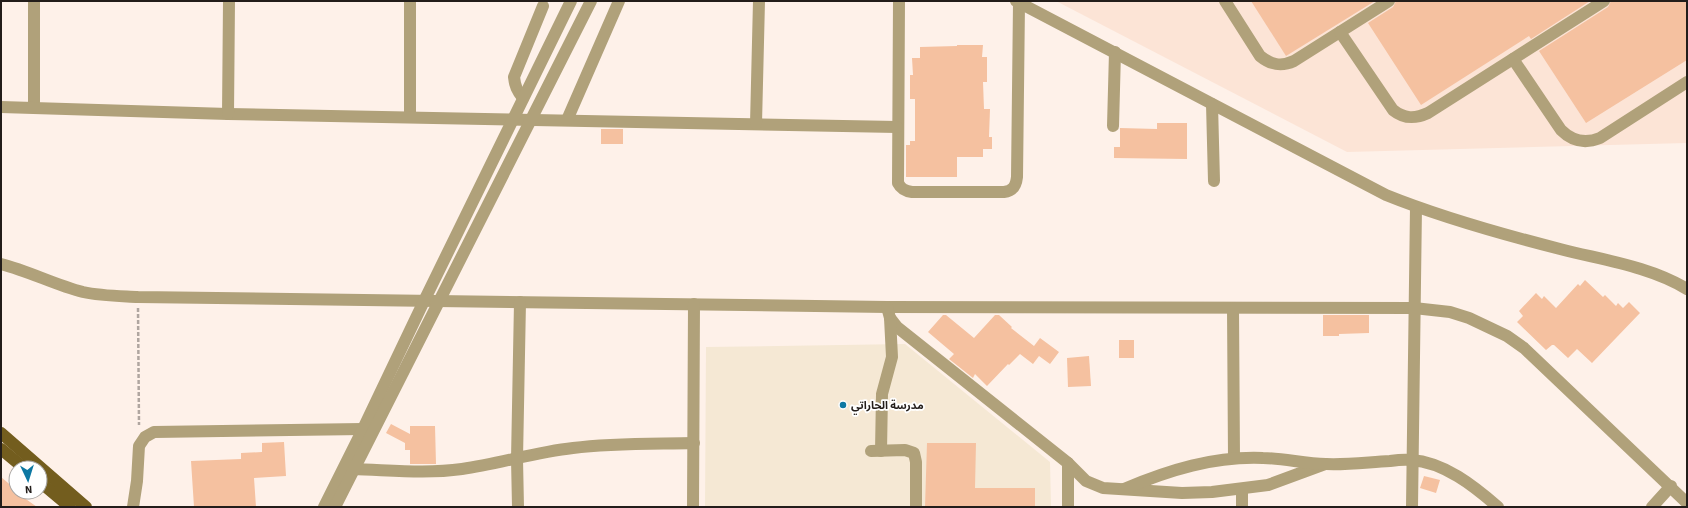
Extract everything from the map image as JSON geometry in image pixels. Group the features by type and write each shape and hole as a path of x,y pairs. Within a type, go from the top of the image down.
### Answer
{"main road":[{"path":"1,433 86,507"},
{"path":"1,449 14,460"},
{"path":"48,489 70,507"}],"street":[{"path":"34,1 34,107"},
{"path":"228,114 230,1"},
{"path":"410,1 410,117"},
{"path":"324,507 364,429 424,301 571,1"},
{"path":"335,507 591,1"},
{"path":"567,120 619,1"},
{"path":"756,124 759,1"},
{"path":"899,1 897,127 898,183 906,192 1004,192 1014,188 1017,177 1018,2 1367,186 1416,207 1507,235 1636,268 1668,279 1687,289"},
{"path":"1225,1 1260,56 1273,64 1287,64 1389,1"},
{"path":"1340,32 1393,110 1403,116 1415,118 1428,113 1604,1"},
{"path":"523,98 518,92 514,78 543,6"},
{"path":"1113,126 1115,52"},
{"path":"1513,59 1561,130 1570,138 1582,141 1600,138 1687,82"},
{"path":"1212,104 1214,181"},
{"path":"1,107 228,114 513,118 897,127"},
{"path":"1412,507 1416,207"},
{"path":"1,264 84,292 110,296 138,297 694,304 888,313 1233,308 1414,308 1450,312 1489,326 1512,340 1540,362 1687,503"},
{"path":"518,507 517,459 520,302"},
{"path":"693,507 694,304"},
{"path":"1233,308 1234,458"},
{"path":"888,313 892,357 882,394 876,451 905,450 914,453 916,462 916,507"},
{"path":"888,313 897,328 1068,463 1092,484 1103,488 1182,493 1242,489 1268,485 1325,464"},
{"path":"133,507 137,481 139,446 145,437 154,432 364,429"},
{"path":"353,469 423,472 443,471 463,469 517,459 545,452 592,446 694,443"},
{"path":"1122,490 1177,468 1234,458 1263,458 1325,464 1412,460 1431,464 1466,481 1498,507"},
{"path":"1068,463 1068,507"},
{"path":"1652,507 1671,486"},
{"path":"1242,489 1242,507"}],"path":[{"path":"138,297 139,446"}],"shaded area":[{"path":"1056,1 1687,1 1687,143 1347,152"},
{"name":"مدرسة الحاراتي","path":"905,344 1050,462 1051,507 705,507 706,347"}],"building":[{"path":"1251,1 1375,1 1286,56"},
{"path":"1396,1 1590,1 1531,39 1529,36 1421,105 1368,23 1393,7"},
{"path":"1611,1 1687,1 1687,60 1586,123 1539,51 1608,7"},
{"path":"983,45 982,57 987,57 987,82 983,82 984,109 990,109 989,137 992,137 992,149 983,149 983,157 957,157 957,177 906,177 906,145 910,145 910,141 915,141 915,99 910,99 910,75 913,75 912,58 920,58 920,47"},
{"path":"1157,123 1187,123 1187,159 1114,158 1114,147 1120,147 1120,128 1157,129"},
{"path":"601,129 623,129 623,144 601,144"},
{"path":"1585,280 1603,297 1605,295 1616,306 1618,303 1623,308 1629,302 1640,313 1592,363 1577,349 1568,358 1554,345 1546,350 1517,322 1523,316 1519,311 1536,293 1542,299 1544,296 1556,308 1578,284 1580,286"},
{"path":"943,315 946,315 974,338 995,315 999,315 1012,327 1011,328 1034,346 1040,338 1059,352 1050,364 1039,356 1033,364 1020,354 987,386 975,374 973,378 949,359 954,354 928,332"},
{"path":"1323,315 1369,315 1369,333 1323,336"},
{"path":"1119,340 1134,340 1134,358 1119,358"},
{"path":"1089,356 1091,386 1068,387 1067,358"},
{"path":"391,424 410,434 410,426 435,426 436,464 410,464 410,450 405,450 405,443 386,433"},
{"path":"284,442 286,476 254,478 256,507 194,507 191,461 241,459 241,453 262,452 262,443"},
{"path":"927,443 976,443 975,488 1035,488 1035,507 925,507"},
{"path":"1424,476 1440,480 1436,493 1420,488"},
{"path":"1,477 8,483 8,500 27,500 37,507 1,507"}],"place":[{"name":"مدرسة الحاراتي","path":"843,405"}]}
